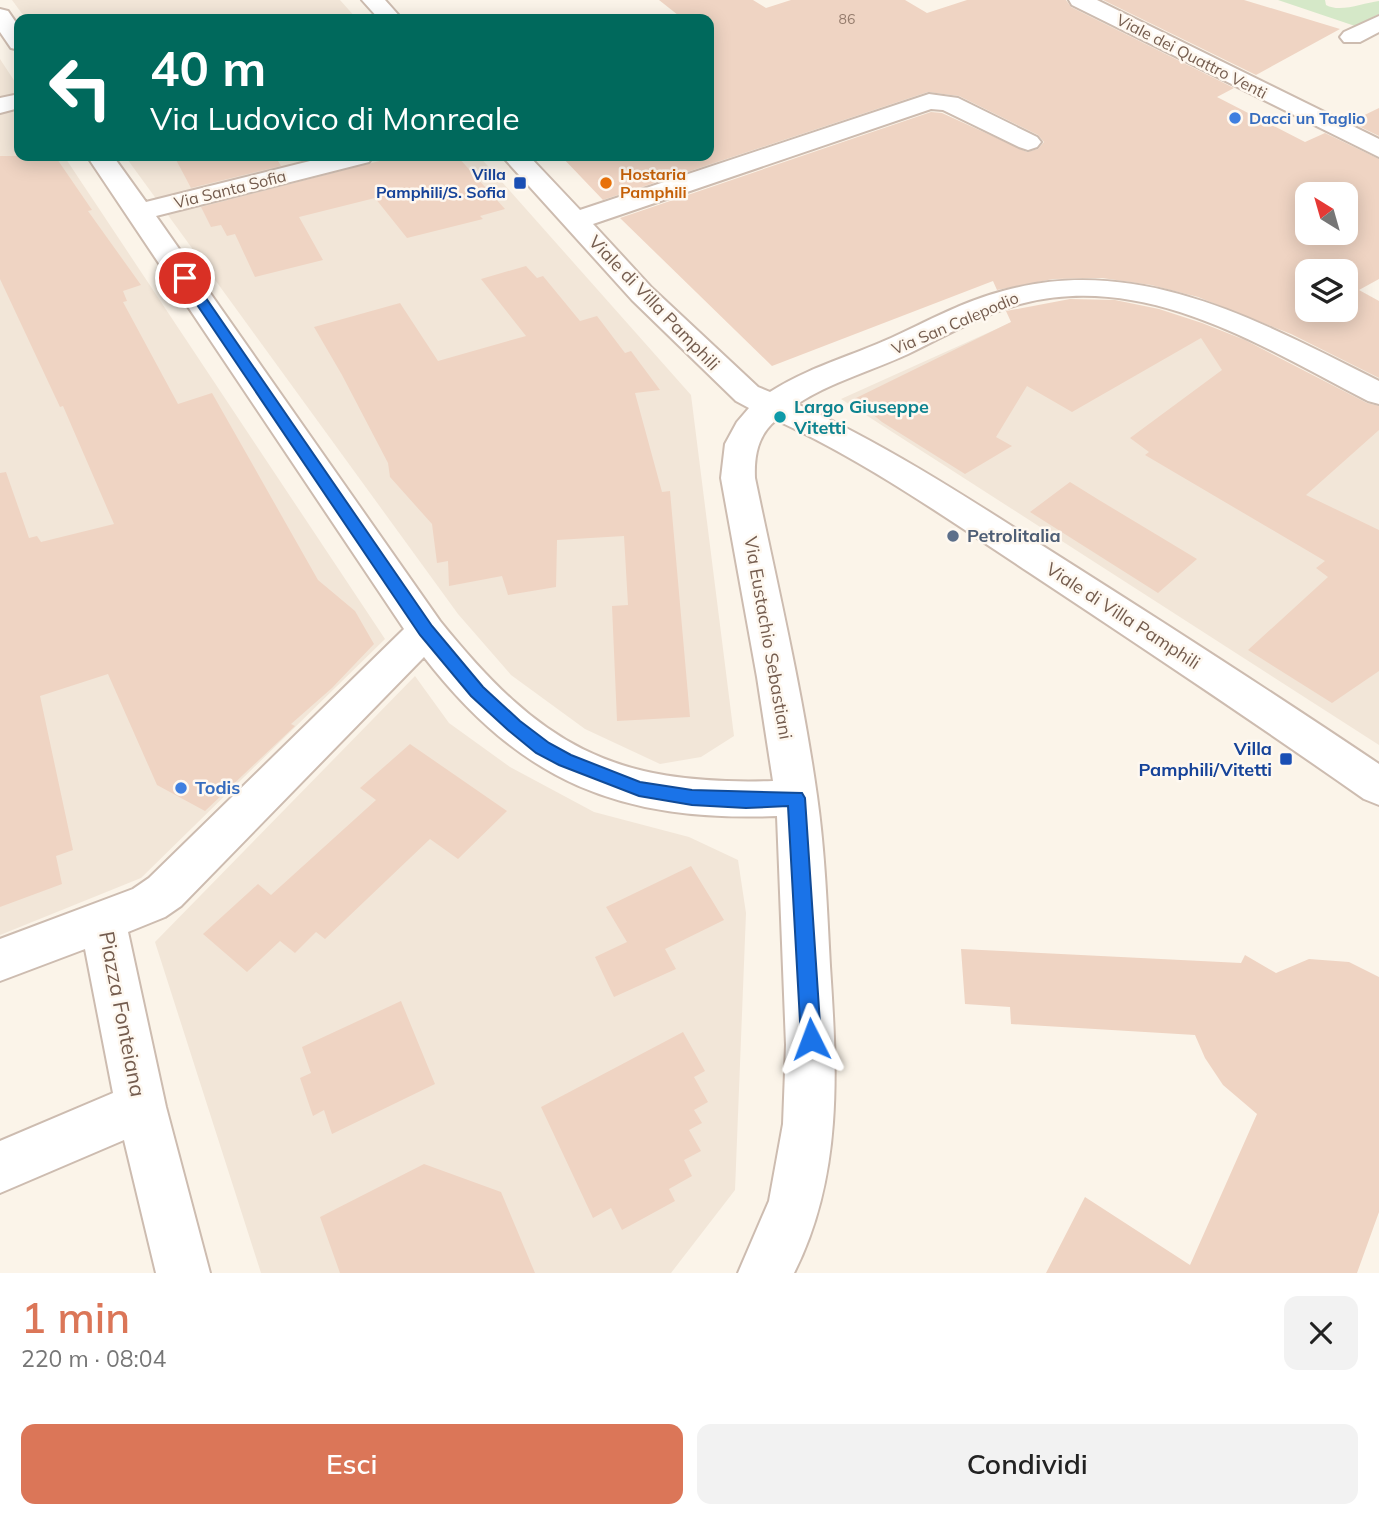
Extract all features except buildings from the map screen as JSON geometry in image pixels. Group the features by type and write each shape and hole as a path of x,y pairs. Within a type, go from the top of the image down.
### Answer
{"street":[{"path":"373,0 386,14"},
{"name":"Viale dei Quattro Venti","path":"1080,0 1379,149"},
{"path":"0,16 14,36"},
{"path":"1352,37 1379,23"},
{"path":"576,221 929,100 949,103 1028,142"},
{"path":"104,161 426,631 496,710 542,748 613,781 666,794 746,800 796,798"},
{"name":"Via Santa Sofia","path":"140,212 340,161"},
{"name":"Viale di Villa Pamphili","path":"520,161 642,294 747,394 839,437 962,512 1241,692 1379,787"},
{"name":"Via San Calepodio","path":"772,406 811,385 1017,296 1043,291 1095,289 1149,295 1206,312 1379,394"},
{"name":"Via Eustachio Sebastiani","path":"765,1273 789,1223 797,1195 805,1158 812,1079 796,798 737,463 744,439 752,425 772,406"},
{"path":"103,920 149,903 165,892 426,631"},
{"name":"Piazza Fonteiana","path":"0,960 103,920 141,1107 0,1167"},
{"path":"141,1107 183,1273"}],"shaded area":[{"path":"12,0 340,0 353,14 22,14"},
{"path":"0,59 14,80 14,161 67,161 385,639 141,878 0,935"},
{"path":"129,161 483,161 691,395 734,736 701,757 660,764 585,729 511,675 458,614"},
{"path":"1164,314 1379,418 1379,745 841,399 1023,317"},
{"path":"415,676 449,723 510,767 594,812 689,837 738,860 746,913 735,1190 671,1273 261,1273 155,942"}],"green space":[{"path":"1278,0 1325,0 1326,5 1338,8 1379,1 1379,14 1355,26"}],"place":[{"name":"Dacci un Taglio","path":"1235,118"},
{"name":"Villa Pamphili/S. Sofia","path":"520,183"},
{"name":"Hostaria Pamphili","path":"606,183"},
{"name":"Largo Giuseppe Vitetti","path":"780,417"},
{"name":"Petrolitalia","path":"953,536"},
{"name":"Villa Pamphili/Vitetti","path":"1286,759"},
{"name":"Todis","path":"181,788"}],"route":[{"path":"185,278 426,631 477,691 514,726 542,748 565,760 639,789 692,798 796,798 811,1039"}]}
